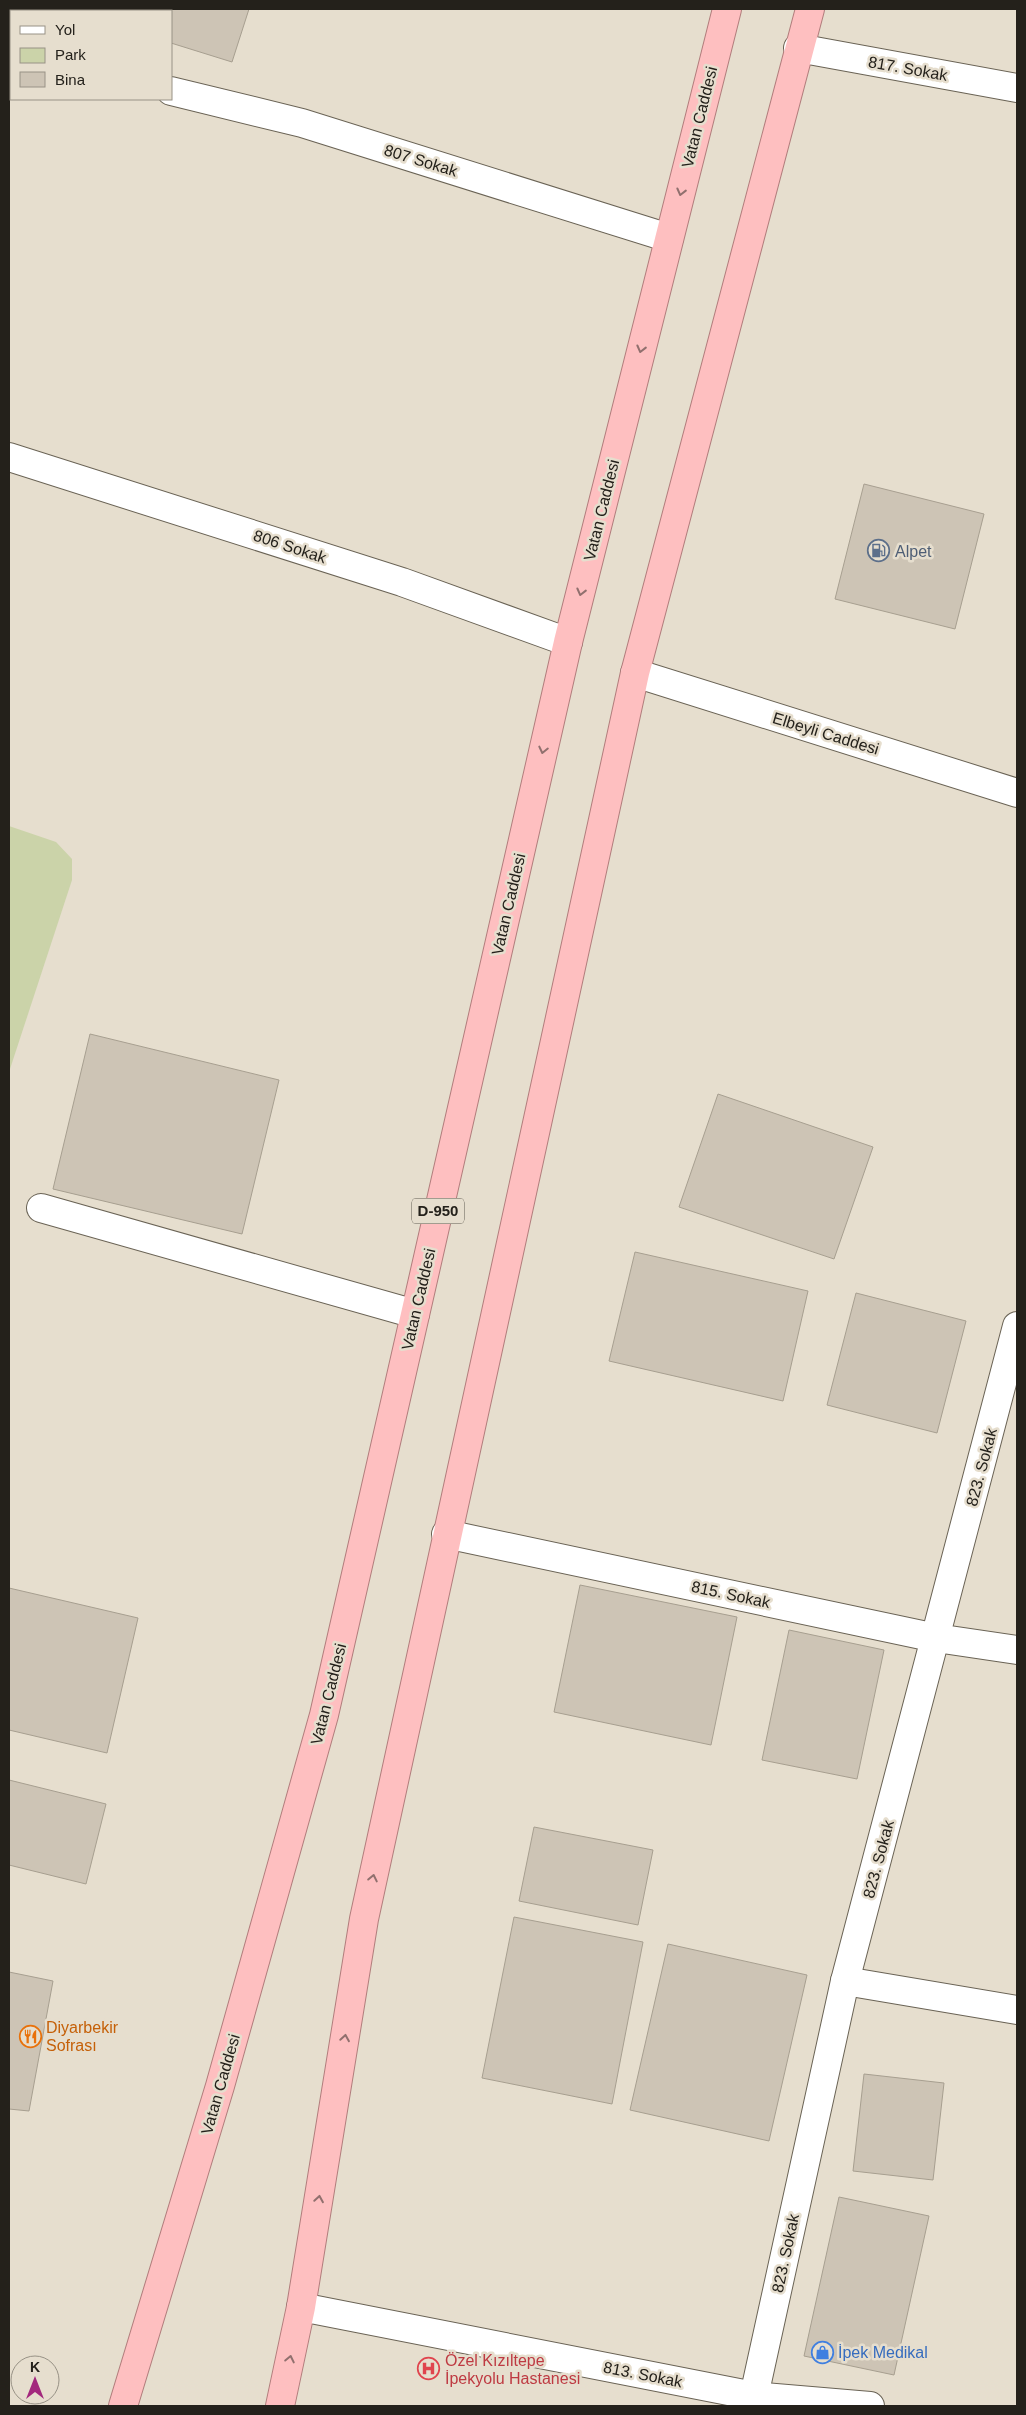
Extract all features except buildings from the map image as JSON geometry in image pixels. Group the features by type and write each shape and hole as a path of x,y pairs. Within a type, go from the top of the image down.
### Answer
{"highway":[{"name":"Vatan Caddesi","path":"123,2406 220,2086 324,1715 568,642 727,9"},
{"path":"280,2406 301,2307 364,1919 446,1534 635,673 798,48 810,9"}],"street":[{"name":"817. Sokak","path":"798,48 1017,88"},
{"name":"807 Sokak","path":"172,90 302,123 669,238"},
{"name":"806 Sokak","path":"9,457 402,582 568,642"},
{"name":"Elbeyli Caddesi","path":"635,673 1017,793"},
{"path":"41,1208 415,1314"},
{"name":"823. Sokak","path":"754,2396 845,1981 1017,1326"},
{"name":"815. Sokak","path":"446,1534 936,1638 1017,1650"},
{"path":"845,1981 1017,2010"},
{"name":"813. Sokak","path":"301,2307 754,2396 870,2406"}],"green space":[{"path":"9,826 56,842 72,859 72,880 9,1072"}],"place":[{"name":"Alpet","path":"879,551"},
{"name":"Diyarbekir Sofrası","path":"30,2036"},
{"name":"İpek Medikal","path":"822,2352"},
{"name":"Özel Kızıltepe İpekyolu Hastanesi","path":"429,2369"}]}
